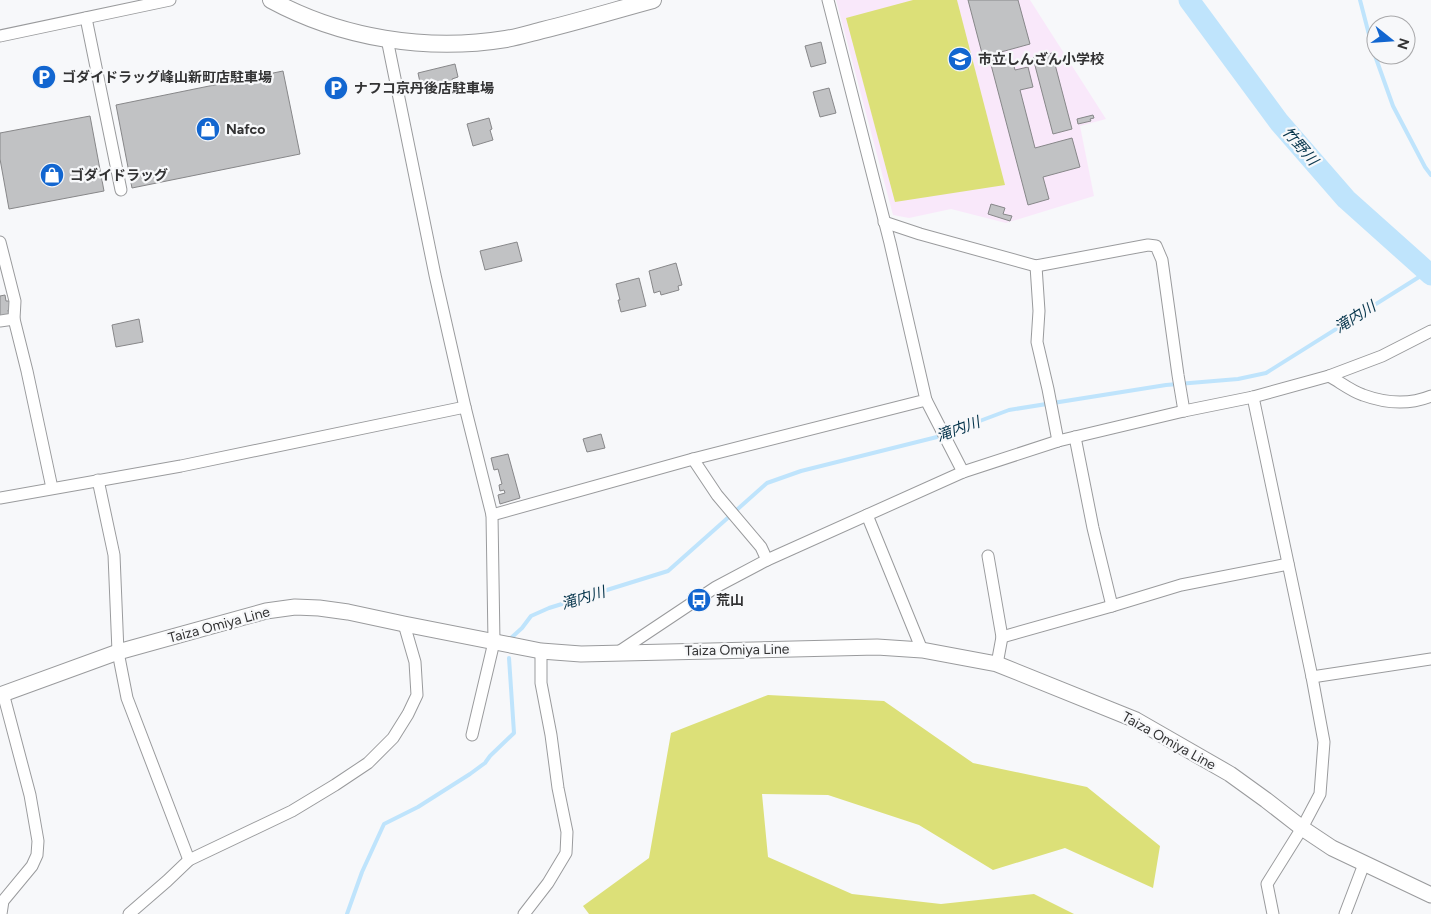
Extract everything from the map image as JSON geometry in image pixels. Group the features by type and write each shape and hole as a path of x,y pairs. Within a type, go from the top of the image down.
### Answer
{"highway":[{"path":"270,0 328,26 387,39 455,44 506,39 652,0"}],"main road":[{"name":"Taiza Omiya Line","path":"2,694 118,652 266,611 295,607 348,612 540,651 581,654 877,647 922,650 997,664 1136,720 1230,774 1332,848 1431,895"}],"street":[{"path":"0,36 170,0"},
{"path":"828,0 884,222 926,400 962,472"},
{"path":"86,18 121,190"},
{"path":"387,39 435,275 492,515 494,642 472,735"},
{"path":"884,222 920,234 1036,266 1148,245 1156,246 1162,260 1184,411"},
{"path":"0,242 14,301 14,319 52,488"},
{"path":"1036,266 1039,310 1037,342 1058,441"},
{"path":"0,321 14,319"},
{"path":"617,653 716,587 767,560 962,472 1058,441 1184,411 1253,398 1329,376 1382,356 1430,332"},
{"path":"1329,376 1361,395 1385,400 1406,403 1431,396"},
{"path":"1253,398 1324,742 1320,794 1302,828 1267,884 1270,907 1273,914"},
{"path":"492,515 693,459 926,400"},
{"path":"0,498 181,466 465,406"},
{"path":"1075,437 1112,606"},
{"path":"693,459 717,495 760,546 767,560"},
{"path":"98,480 114,555 118,652 128,698 189,860"},
{"path":"867,515 922,650"},
{"path":"988,556 1002,637 997,664"},
{"path":"1002,637 1182,585 1288,564"},
{"path":"129,914 167,882 189,860 292,811 368,763 393,738 417,695 415,662 404,624"},
{"path":"524,914 548,882 566,853 567,832 541,683 540,651"},
{"path":"1312,677 1431,659"},
{"path":"0,914 3,901 32,866 37,855 38,841 30,795 2,694"},
{"path":"1345,914 1364,864"}],"shaded area":[{"name":"市立しんざん小学校","path":"836,0 1030,0 1106,119 1080,126 1094,196 1006,223 951,209 909,218 893,215"}],"green space":[{"path":"913,0 957,0 1005,185 895,202 846,18"},
{"path":"768,695 884,701 973,763 1087,787 1160,846 1153,888 1065,848 993,870 919,825 828,795 762,794 768,857 852,894 941,904 1034,894 1074,914 589,914 583,906 649,858 671,733"}],"building":[{"path":"968,0 1018,0 1030,44 983,57"},
{"path":"821,42 826,63 811,67 805,46"},
{"path":"1052,53 1072,129 1053,134 1033,58"},
{"path":"1011,55 1015,70 1028,67 1033,87 1020,90 1035,148 1072,138 1080,167 1043,177 1049,199 1028,205 990,61"},
{"path":"455,64 458,77 452,79 453,83 424,89 423,86 421,87 418,73"},
{"name":"Nafco","path":"283,71 300,154 132,188 116,105"},
{"path":"829,88 836,113 820,117 813,92"},
{"path":"1093,115 1094,118 1090,119 1091,121 1078,124 1077,119"},
{"name":"ゴダイドラッグ","path":"90,116 104,191 9,209 0,159 0,133"},
{"path":"489,118 493,140 473,146 467,124"},
{"path":"991,204 1005,208 1003,214 1012,216 1010,221 988,214"},
{"path":"517,242 522,261 485,270 480,251"},
{"path":"676,263 682,285 678,286 679,290 661,295 660,291 654,293 649,271"},
{"path":"639,278 646,306 621,312 616,284"},
{"path":"5,295 6,301 10,301 12,309 8,310 9,316 0,318 0,296"},
{"path":"139,319 143,342 116,347 112,325"},
{"path":"601,434 605,448 587,452 583,439"},
{"path":"508,454 520,498 500,504 498,495 505,493 504,490 500,491 499,485 502,484 498,469 494,470 491,458"}],"waterway":[{"name":"竹野川","path":"1189,0 1279,122 1346,199 1431,275"},
{"path":"1360,0 1373,50 1393,106 1431,175"},
{"name":"滝内川","path":"511,638 531,616 549,608 668,571 767,483 801,471 937,437 1009,410 1166,385 1238,379 1266,373 1427,272"},
{"name":"滝内川","path":"347,914 362,872 384,824 418,807 470,774 485,763 514,733 509,658"}],"place":[{"name":"市立しんざん小学校","path":"960,59"},
{"name":"ゴダイドラッグ峰山新町店駐車場","path":"44,77"},
{"name":"ナフコ京丹後店駐車場","path":"336,88"},
{"name":"Nafco","path":"208,129"},
{"name":"ゴダイドラッグ","path":"52,175"},
{"name":"荒山","path":"699,600"}]}
